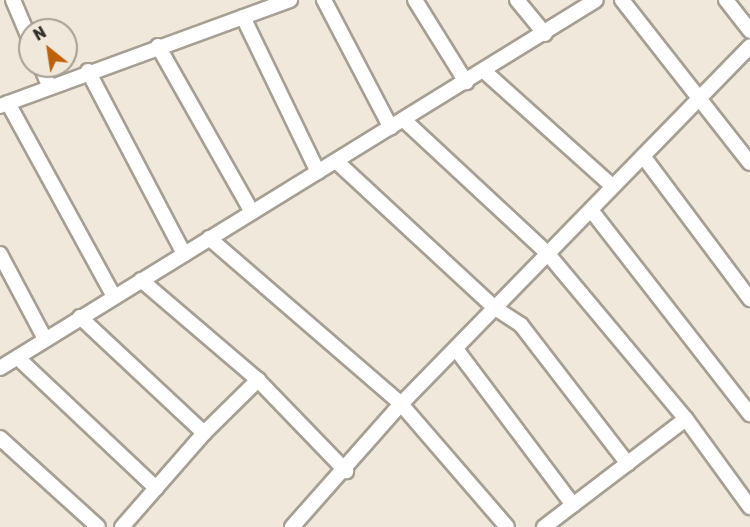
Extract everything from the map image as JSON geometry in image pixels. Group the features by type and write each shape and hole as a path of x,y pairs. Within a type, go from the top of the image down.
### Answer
{"street":[{"path":"14,0 21,18"},
{"path":"114,297 4,105 88,71 290,0"},
{"path":"324,0 391,128"},
{"path":"415,0 466,82"},
{"path":"517,0 545,34"},
{"path":"0,368 545,34 596,0"},
{"path":"622,0 750,163"},
{"path":"726,0 750,31"},
{"path":"243,17 318,172"},
{"path":"158,46 252,212"},
{"path":"292,527 346,471 401,404 591,210 698,96 750,46"},
{"path":"88,71 184,254"},
{"path":"484,71 612,186"},
{"path":"46,78 49,86"},
{"path":"404,120 548,254 686,419 750,507"},
{"path":"643,156 750,299"},
{"path":"336,161 495,308 521,325 628,464"},
{"path":"591,210 750,414"},
{"path":"209,238 401,404 507,527"},
{"path":"0,254 45,339"},
{"path":"141,280 258,380 346,471"},
{"path":"80,317 204,433"},
{"path":"456,349 573,505"},
{"path":"18,358 156,488"},
{"path":"122,527 204,433 258,380"},
{"path":"544,527 686,419"},
{"path":"0,438 98,527"}]}
